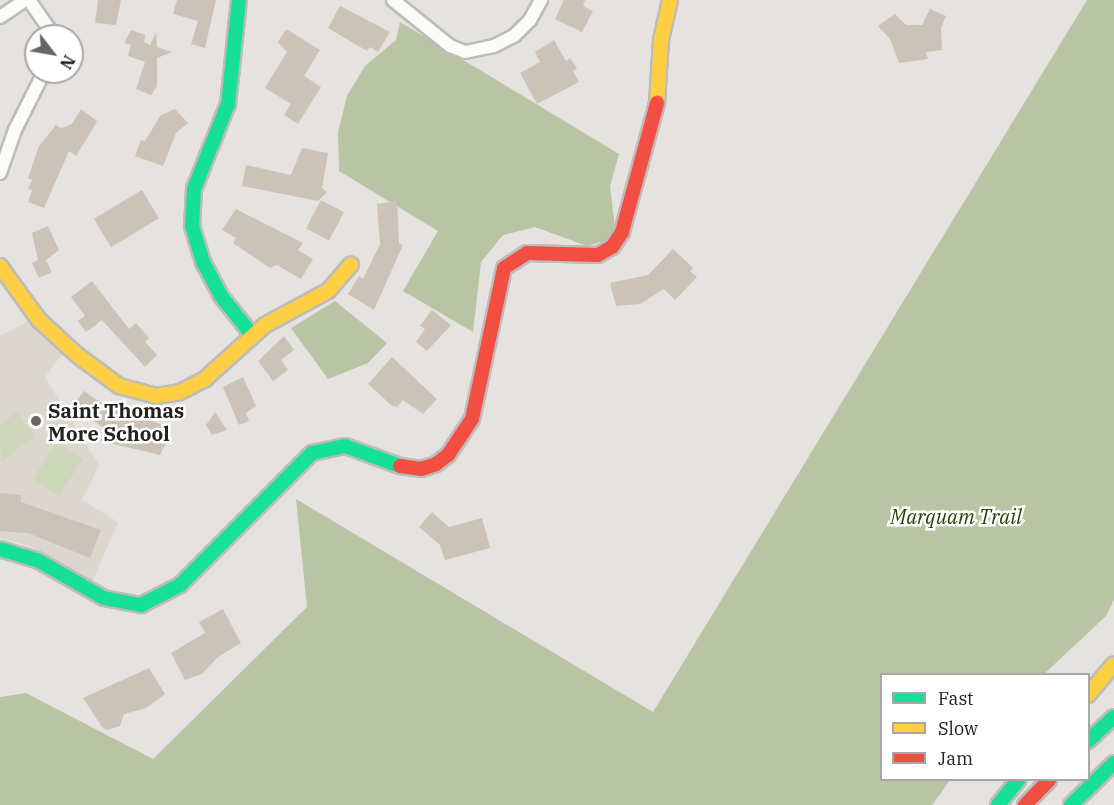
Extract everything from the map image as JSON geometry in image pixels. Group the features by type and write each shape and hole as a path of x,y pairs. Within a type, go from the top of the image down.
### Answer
{"main road":[{"path":"239,0 228,104 194,189 192,226 202,262 221,296 252,335"},
{"path":"0,549 37,560 104,598 141,605 161,598 180,585 293,468 312,453 345,446 396,466 420,469 436,464 448,455 472,419 504,268 526,253 598,255 612,247 622,232 634,176 656,111 661,40 670,0"},
{"path":"0,266 27,306 55,336 93,369 132,392 166,396 186,390 214,372 252,335 328,291 351,265"},
{"path":"1090,693 1114,664"},
{"path":"1090,740 1114,717"},
{"path":"1071,805 1114,763"},
{"path":"998,805 1017,781"},
{"path":"1025,805 1048,781"}],"street":[{"path":"0,17 27,0 45,24"},
{"path":"393,0 450,46 465,52 494,46 514,36 530,20 541,0"},
{"path":"0,173 15,130 38,84"}],"shaded area":[{"name":"Saint Thomas More School","path":"29,321 63,353 45,377 99,465 82,500 118,522 92,582 30,546 0,538 0,336"}],"green space":[{"name":"Marquam Trail","path":"1087,0 1114,0 1114,600 1106,616 1045,673 880,673 880,781 949,781 932,805 0,805 0,697 26,693 153,759 307,607 296,499 653,712"},
{"path":"400,22 619,154 610,186 615,227 607,240 587,246 535,227 503,235 481,262 473,332 403,291 438,231 339,171 338,132 347,96 365,66 396,40"},
{"path":"335,301 387,343 368,363 328,379 291,328"},
{"path":"17,412 35,436 1,462 0,425"},
{"path":"57,442 83,459 59,496 33,479"}],"building":[{"path":"98,0 121,0 116,25 95,23"},
{"path":"177,0 216,0 205,48 191,44 198,21 173,14"},
{"path":"564,0 585,0 583,6 593,11 582,32 555,19"},
{"path":"340,6 390,32 378,52 370,47 367,51 328,28"},
{"path":"930,9 946,16 941,28 942,50 926,52 928,59 899,63 890,39 878,26 895,14 906,25 922,25"},
{"path":"286,29 320,50 304,76 321,87 298,124 284,115 291,104 265,88 287,52 278,42"},
{"path":"131,30 145,35 144,42 150,45 156,32 157,47 172,52 157,58 157,86 151,95 136,89 145,62 128,56 131,45 124,43"},
{"path":"554,40 566,61 570,58 577,69 573,71 579,82 537,104 520,73 540,62 535,52"},
{"path":"81,109 97,121 76,156 69,151 44,208 28,202 32,190 28,189 32,180 28,178 39,146 56,125 61,128 72,124"},
{"path":"175,109 188,123 176,133 163,166 135,156 141,140 145,141 161,115"},
{"path":"302,148 328,153 322,188 327,192 318,201 242,186 246,165 291,175"},
{"path":"142,190 159,218 111,247 94,219"},
{"path":"321,200 344,212 329,240 306,228"},
{"path":"397,201 399,243 403,245 374,310 348,294 359,276 363,279 380,244 377,204"},
{"path":"236,209 303,243 298,250 313,259 301,279 277,265 270,268 233,243 236,238 222,230"},
{"path":"48,226 59,250 46,260 52,272 39,278 32,263 38,260 32,233"},
{"path":"673,249 693,268 690,271 697,277 675,300 664,289 640,304 616,306 610,283 648,275"},
{"path":"92,281 129,329 136,323 149,338 145,342 157,355 145,367 102,320 86,332 78,321 85,316 71,297"},
{"path":"432,310 451,325 427,351 416,342 425,329 420,326"},
{"path":"284,336 294,350 281,360 288,370 273,381 258,361"},
{"path":"392,357 437,399 423,414 403,400 397,407 391,405 368,384"},
{"path":"243,377 256,406 246,413 249,421 239,425 223,387"},
{"path":"84,391 110,409 112,405 167,427 171,432 160,455 101,441 104,428 72,406"},
{"path":"215,412 227,430 212,435 206,425"},
{"path":"0,493 21,495 21,502 101,530 90,558 28,533 0,531"},
{"path":"432,512 449,527 482,518 490,548 445,560 440,545 419,527"},
{"path":"223,609 241,643 218,657 202,674 185,680 171,653 205,633 199,622"},
{"path":"149,668 165,694 146,708 124,714 120,726 107,730 102,727 83,698"}],"traffic: fast":[{"path":"239,0 228,104 194,189 192,226 203,262 221,296 252,335"},
{"path":"0,549 37,560 104,598 141,605 180,585 312,453 345,446 400,466"},
{"path":"1090,739 1114,717"},
{"path":"1071,805 1114,763"},
{"path":"998,805 1017,781"}],"traffic: slow":[{"path":"657,103 661,40 670,0"},
{"path":"0,266 39,320 77,355 119,386 156,396 180,392 205,379 265,325 328,291 351,265"},
{"path":"1090,693 1114,664"}],"traffic: jam":[{"path":"400,466 421,469 436,464 448,455 472,419 504,268 527,253 598,255 612,247 622,232 657,103"},
{"path":"1025,805 1048,781"}],"place":[{"name":"Saint Thomas More School","path":"36,421"}]}
